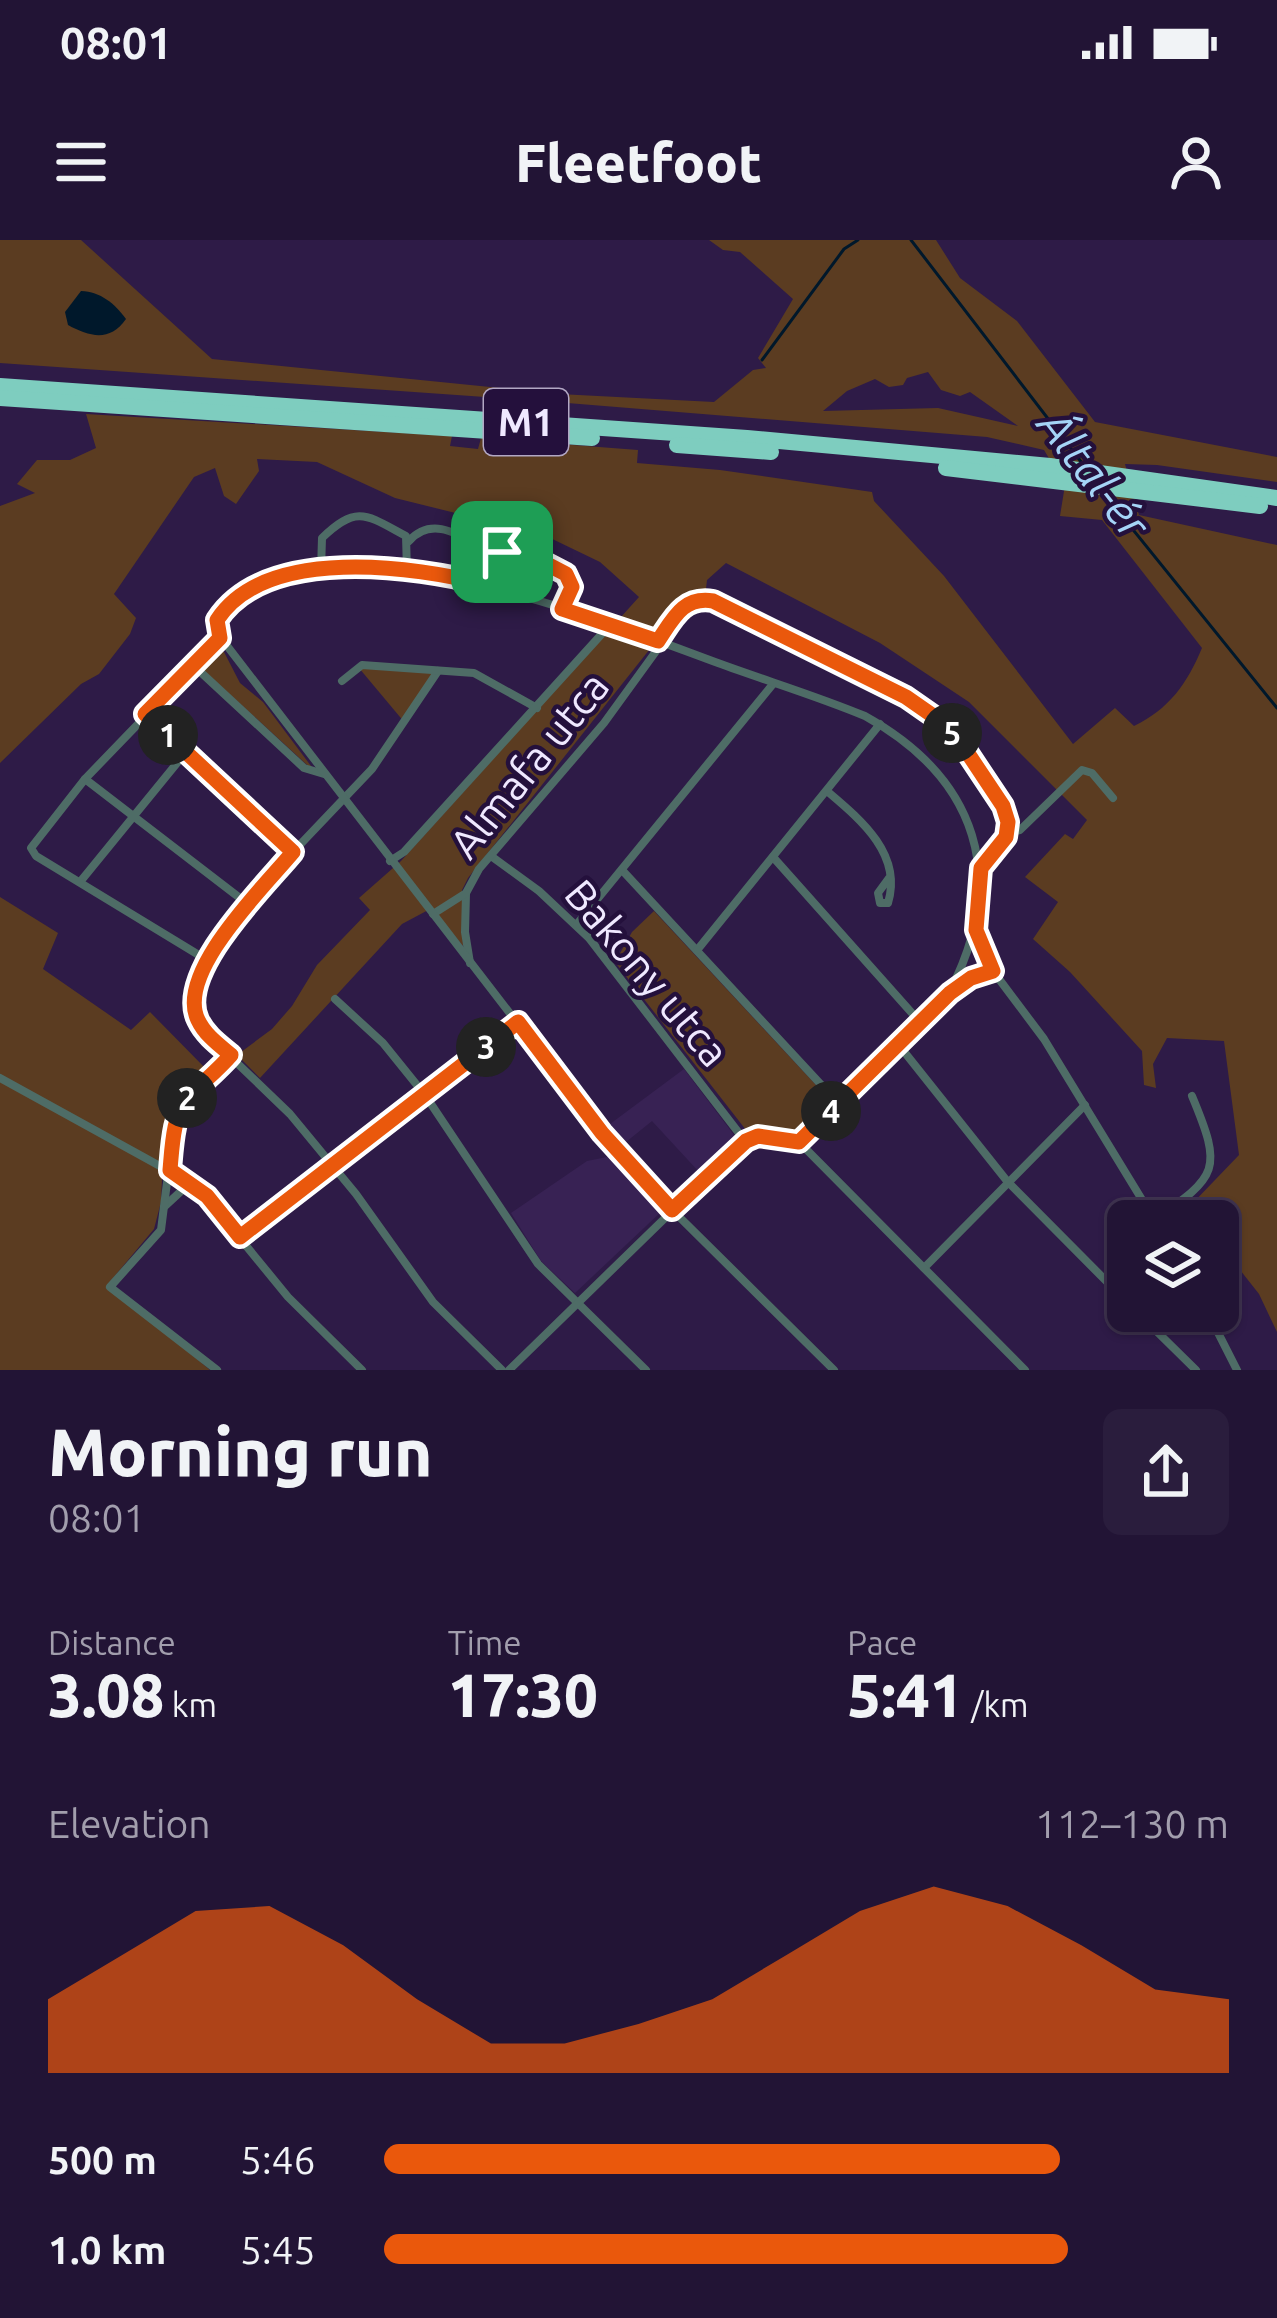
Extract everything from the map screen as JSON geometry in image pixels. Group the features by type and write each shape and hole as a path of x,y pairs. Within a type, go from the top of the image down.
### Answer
{"highway":[{"name":"M1","path":"0,386 747,438 1277,498"},
{"name":"M1","path":"0,398 1050,472"},
{"name":"M1","path":"1146,485 1277,509"}],"street":[{"path":"321,570 322,538 348,516 361,514 409,541"},
{"path":"406,572 409,541 418,530 437,526 492,552 488,585"},
{"path":"495,557 518,549 566,574 572,587 562,609"},
{"path":"207,960 36,856 31,848 85,779 194,666 219,634 221,614 256,584 321,570 406,572 442,574 488,585 660,642 880,724 922,755 953,792 974,835 981,868 976,930 950,993"},
{"name":"Almafa utca","path":"433,914 466,893 491,856 604,723 684,605 697,599 713,601 906,697 939,720 1003,806 1007,833"},
{"path":"390,861 404,852 609,626"},
{"path":"219,634 602,1133 672,1210 834,1370"},
{"path":"342,681 362,665 474,673 537,708"},
{"path":"194,666 304,768 324,774"},
{"path":"438,671 395,739 293,852 207,960 195,989 197,1019 212,1039 290,1114 334,1166 433,1302 505,1370 746,1141 758,1136 799,1142 1024,1370"},
{"path":"578,924 773,684"},
{"path":"145,714 293,852"},
{"path":"698,949 880,724"},
{"path":"80,882 186,752"},
{"path":"981,868 1007,833 1019,830 1082,770 1092,773 1113,798"},
{"path":"85,779 249,905"},
{"path":"827,791 872,832 884,852 890,878"},
{"name":"Bakony utca","path":"491,856 578,924 746,1141"},
{"path":"773,857 919,1021"},
{"path":"622,870 839,1104"},
{"path":"466,893 465,932 471,966"},
{"path":"976,930 993,971 1044,1039 1142,1200"},
{"path":"799,1142 950,993 971,978 993,971"},
{"path":"335,999 383,1043 425,1095 538,1264 646,1370"},
{"path":"240,1237 518,1022"},
{"path":"898,1044 1007,1181 1107,1282"},
{"path":"217,1370 110,1287 161,1229 173,1135 186,1098 231,1055"},
{"path":"0,1078 190,1182 207,1196 310,1322 362,1370"},
{"path":"1185,1200 1209,1173 1210,1143 1192,1096"},
{"path":"924,1268 1085,1105"},
{"path":"164,1207 190,1182"},
{"path":"1157,1332 1196,1370"},
{"path":"1218,1332 1237,1370"}],"shaded area":[{"path":"0,240 81,240 212,359 559,394 714,402 753,370 766,368 758,358 793,299 740,252 723,250 709,240 936,240 960,278 1017,321 1095,422 1277,457 1277,482 1125,464 1139,515 1277,545 1277,1332 1259,1294 1239,1269 1239,1200 1196,1200 1239,1155 1224,1041 1167,1038 1153,1064 1156,1088 1144,1085 1142,1051 1033,939 1058,902 1025,877 1065,834 1073,839 1087,820 969,702 880,643 726,563 707,580 705,597 688,601 468,878 462,890 463,946 432,908 402,924 260,1078 237,1055 272,1029 317,965 370,910 359,898 401,861 639,597 600,562 544,535 395,498 317,462 257,459 259,471 236,504 224,496 215,468 194,477 114,594 136,618 130,634 99,674 81,684 0,763 0,506 35,493 17,484 37,460 70,460 96,448 86,414 452,436 450,446 478,449 481,438 638,450 637,463 872,492 874,501 944,576 1073,744 1115,708 1134,726 1157,712 1183,684 1202,648 1102,520 1060,516 1065,485 1044,450 987,437 0,363","holes":["928,372 941,390 960,396 970,392 1018,426 938,408 823,411 847,391 875,379 889,387"]},
{"path":"212,650 224,652 240,683 263,702 317,774 199,666"},
{"path":"359,668 434,673 405,723"},
{"path":"0,897 58,933 43,969 131,1030 150,1012 208,1071 174,1098 164,1134 161,1202 154,1229 108,1284 210,1370 0,1370"},
{"path":"654,911 830,1100 793,1132 746,1130 615,962 632,932"},
{"path":"684,1069 737,1139 700,1173 652,1121 626,1142 610,1124"},
{"path":"612,1156 663,1210 575,1293 541,1261 511,1213 587,1161"}],"water":[{"path":"81,291 106,299 126,319 113,331 99,335 68,325 65,312"}],"waterway":[{"path":"762,360 844,249 858,240"},
{"name":"Által-ér","path":"911,240 1082,463"},
{"name":"Által-ér","path":"1105,495 1277,708"}],"route":[{"path":"518,549 566,574 572,587 562,609 658,641 684,605 697,599 713,601 906,697 939,720 967,752 1006,815 1006,837 981,868 976,930 993,971 971,978 950,993 799,1142 758,1136 746,1141 672,1210 602,1133 518,1022 240,1237 198,1187 170,1170 173,1135 186,1098 231,1055 197,1019 194,1001 200,973 293,852 145,714 220,638 217,620 221,614 256,584 321,570 379,569 442,574 488,585 495,557 502,552 518,549"}]}
